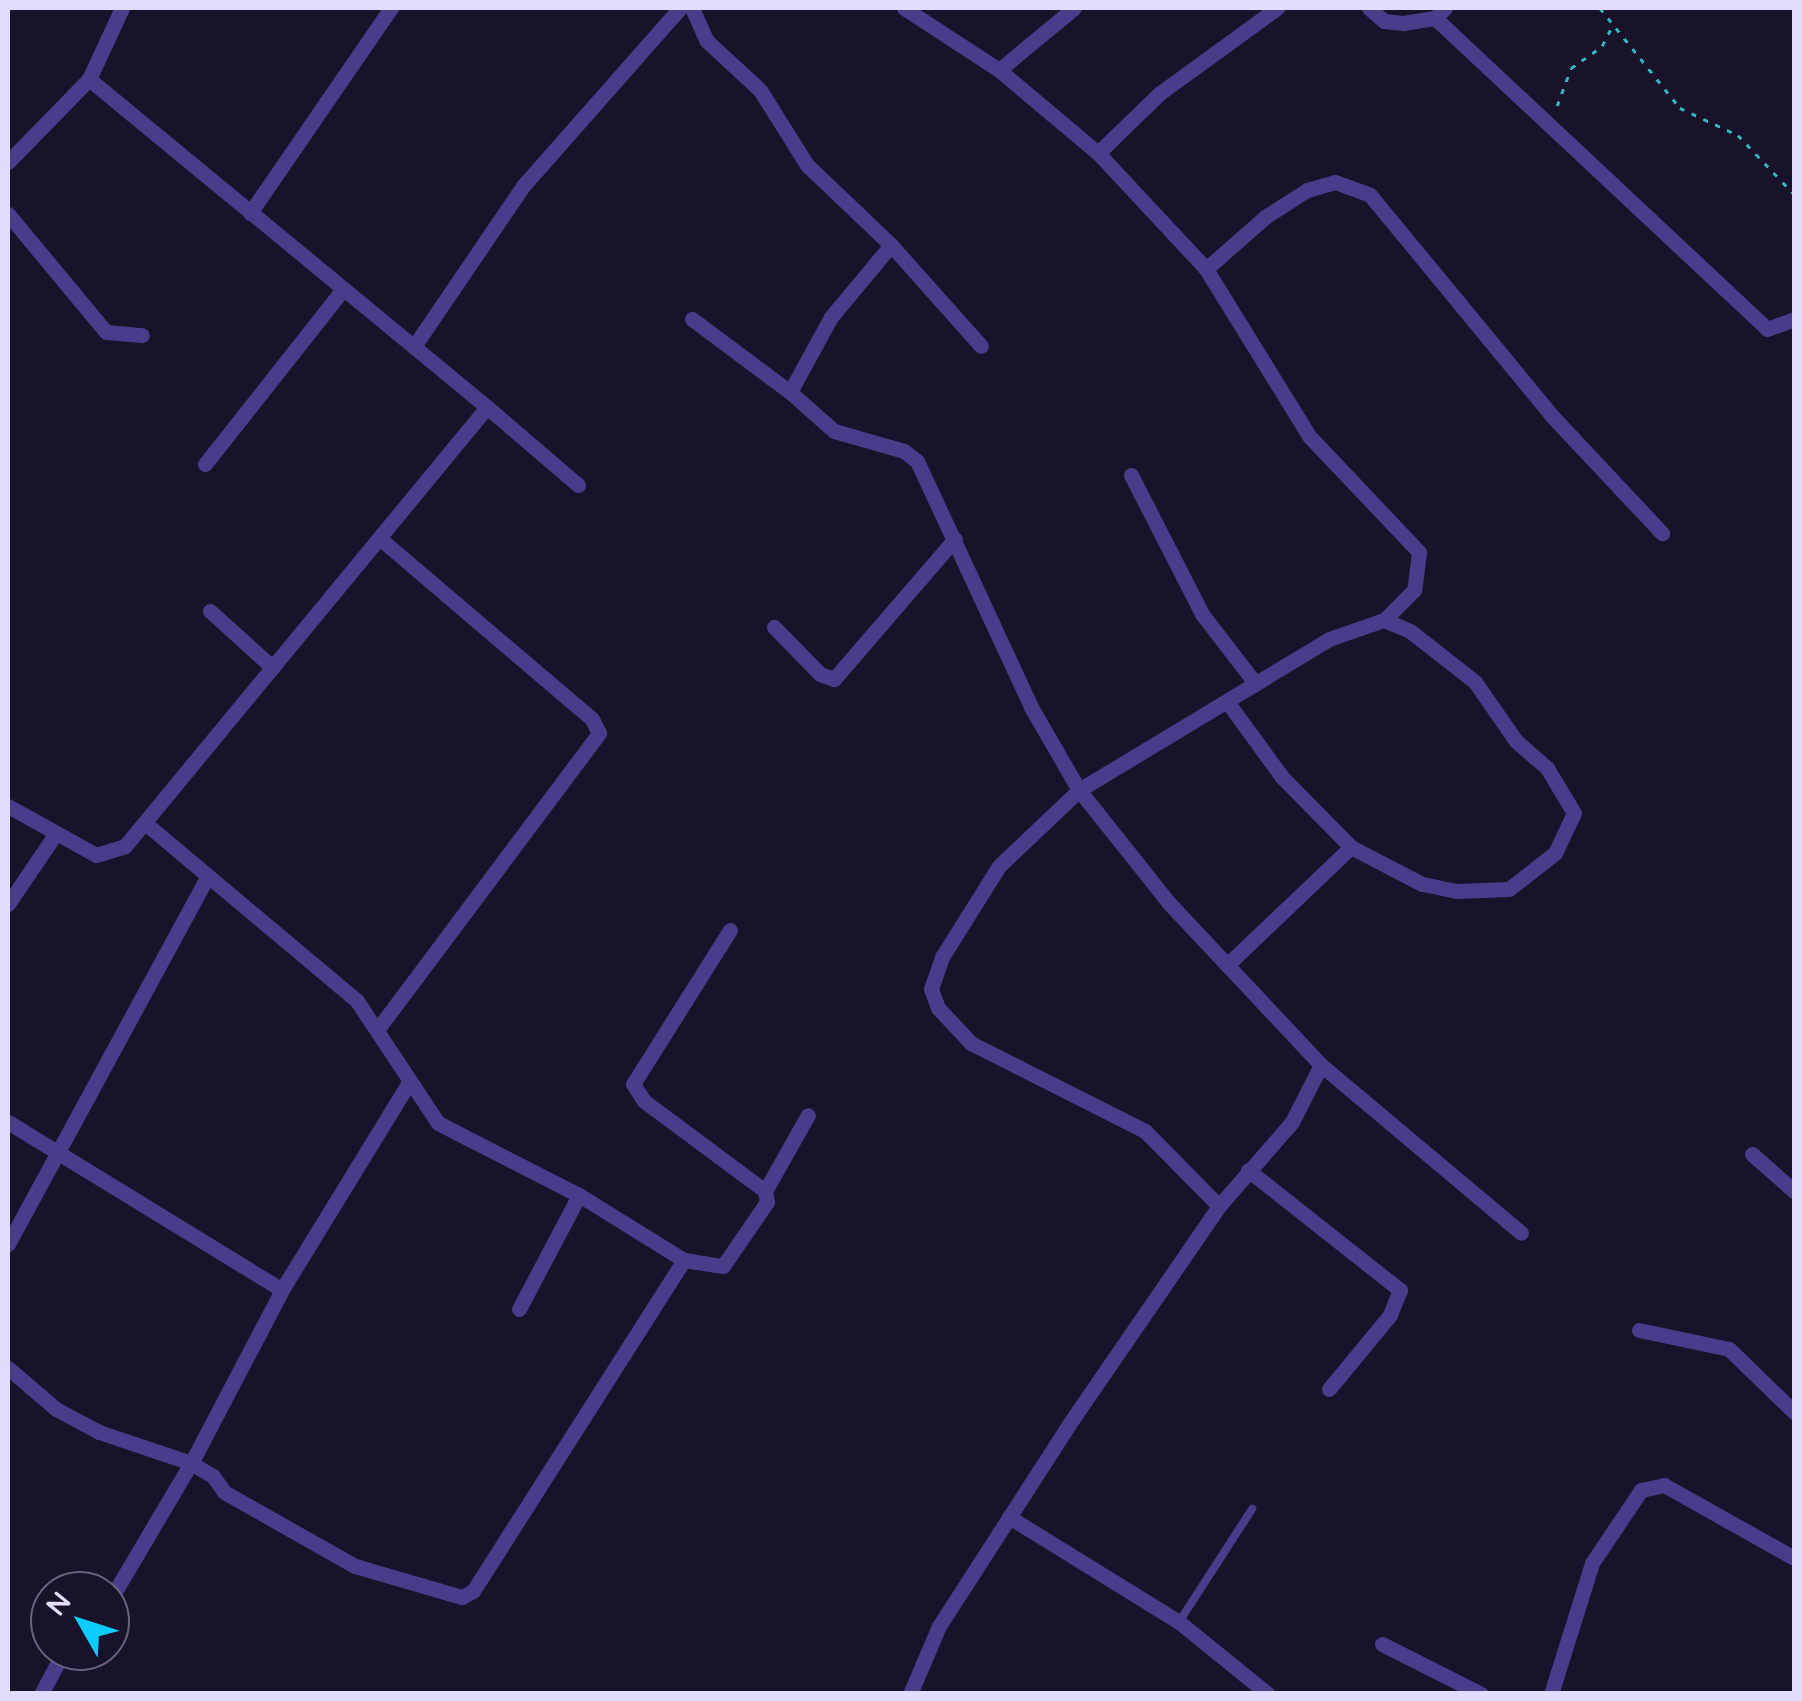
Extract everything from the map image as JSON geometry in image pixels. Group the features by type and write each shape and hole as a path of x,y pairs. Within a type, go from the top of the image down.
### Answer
{"street":[{"path":"10,154 89,79 122,8"},
{"path":"250,213 390,8"},
{"path":"416,342 523,186 680,8"},
{"path":"692,8 698,29 760,90 807,165 890,245 980,346"},
{"path":"904,8 1000,70 1098,154 1206,269 1309,436 1419,552 1414,590 1384,620 1329,639 1228,704 1079,790 999,866 942,956 931,989 953,1028 971,1043 1117,1112 1166,1150 1219,1206"},
{"path":"1000,70 1074,8"},
{"path":"1098,154 1160,92 1276,8"},
{"path":"1369,8 1384,21 1440,12 1556,134 1767,329 1778,331 1794,319"},
{"path":"89,79 342,289 416,342 578,485"},
{"path":"1206,269 1265,216 1307,190 1334,182 1370,194 1552,416 1662,533"},
{"path":"8,214 106,332 142,335"},
{"path":"790,392 831,317 890,245"},
{"path":"205,464 342,289"},
{"path":"692,318 790,392 834,431 918,461 1032,707 1079,790 1228,965 1321,1064 1521,1234"},
{"path":"8,806 54,836 96,855 111,854 145,824 488,407"},
{"path":"1131,475 1202,614 1256,684"},
{"path":"774,627 820,674 834,679 955,539"},
{"path":"378,1030 599,733 580,708 382,540"},
{"path":"210,611 272,667"},
{"path":"1228,704 1282,777 1351,847 1422,884 1485,892 1533,876 1573,824 1558,784 1516,741 1475,682 1410,631 1384,620"},
{"path":"145,824 337,981 378,1030 408,1084 438,1123 579,1195 684,1260 723,1266 767,1202 765,1191 808,1115"},
{"path":"8,904 54,836"},
{"path":"1228,965 1351,847"},
{"path":"8,1244 208,876"},
{"path":"730,930 633,1084 644,1101 765,1191"},
{"path":"931,1694 913,1688 925,1650 1009,1517 1219,1206 1292,1122 1321,1064"},
{"path":"127,1571 190,1463 282,1290 408,1084"},
{"path":"8,1122 55,1156 282,1290"},
{"path":"1752,1154 1794,1191"},
{"path":"1248,1170 1400,1290 1390,1315 1330,1389"},
{"path":"519,1309 579,1195"},
{"path":"8,1368 56,1409 99,1432 190,1463 213,1476 224,1492 355,1566 462,1597 474,1591 684,1260"},
{"path":"1639,1330 1729,1348 1794,1412"},
{"path":"1551,1694 1592,1563 1641,1490 1664,1485 1794,1558"},
{"path":"1009,1517 1179,1622 1268,1694"},
{"path":"1382,1644 1481,1694"},
{"path":"40,1694 53,1671"}],"lane":[{"path":"1179,1622 1252,1508"}],"path":[{"path":"1600,8 1680,108 1738,136 1794,194"},
{"path":"1556,134 1558,92 1570,68 1602,46 1612,25"}]}
